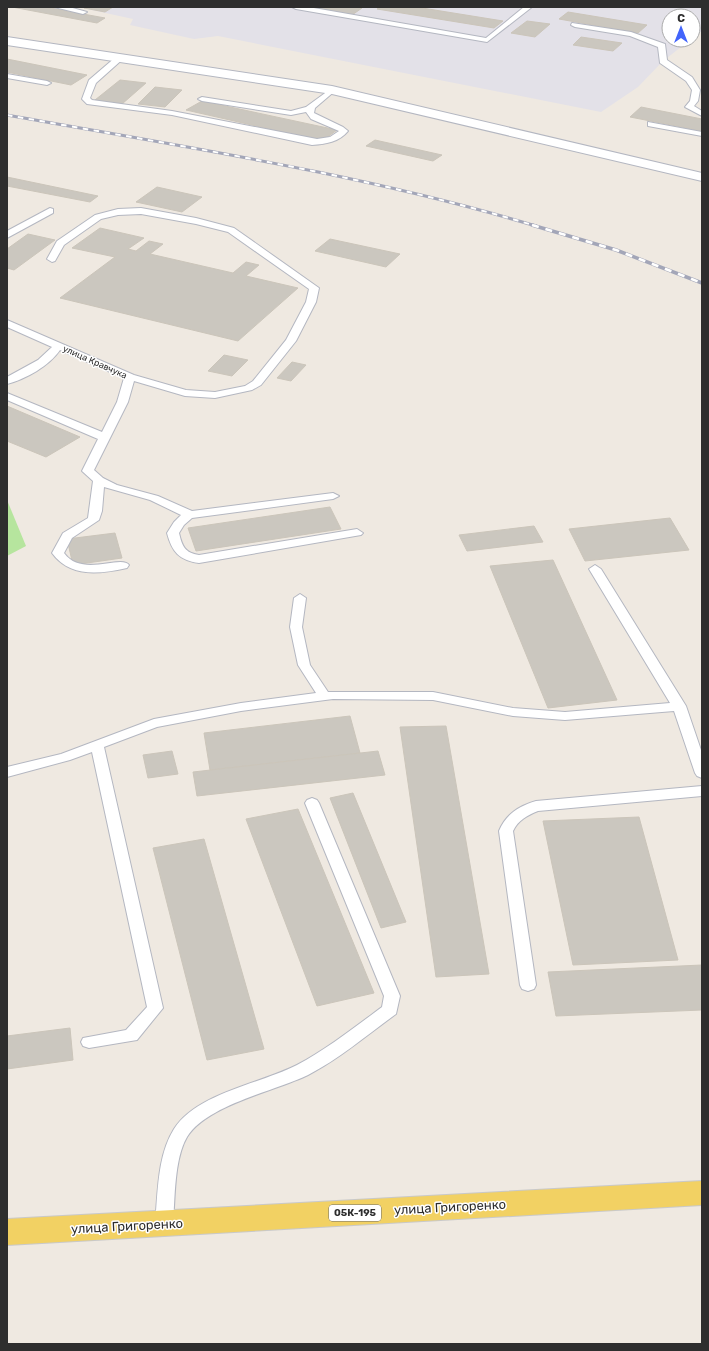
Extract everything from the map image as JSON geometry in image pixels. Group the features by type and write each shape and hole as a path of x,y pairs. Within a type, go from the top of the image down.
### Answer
{"main road":[{"path":"8,43 120,58 332,90 702,178"},
{"name":"улица Григоренко","path":"7,1232 702,1193"}],"lane":[{"path":"58,7 83,12"},
{"path":"296,7 487,40 528,7"},
{"path":"575,25 638,36 662,46 663,61 689,79 696,90 694,101 689,107 702,114"},
{"path":"120,58 92,82 86,99 90,102 172,113 312,142 326,142 336,138 344,131 339,127 316,119 310,114 311,108"},
{"path":"7,76 47,83"},
{"path":"202,99 291,113 303,112 311,108 332,90"},
{"path":"652,124 702,134"},
{"path":"7,235 50,211"},
{"name":"улица Кравчука","path":"7,323 130,377 185,393 215,395 248,388 257,383 291,340 311,302 314,288 231,230 196,221 141,211 118,212 98,217 60,243 52,259"},
{"path":"7,381 35,368 53,353 58,346"},
{"path":"130,377 127,395 95,452 88,471 99,480 113,487 154,498 190,515"},
{"path":"7,396 104,437"},
{"path":"99,480 96,511 93,520 68,533 62,542 58,553 62,561 75,567 98,568 123,565"},
{"path":"332,496 190,515 185,517 177,524 173,533 177,548 188,558 199,559 357,533"},
{"path":"595,569 678,706 702,774"},
{"path":"300,598 296,627 304,665 324,696"},
{"path":"7,772 65,757 154,723 241,706 324,696 433,696 513,712 565,716 678,706"},
{"path":"89,1042 131,1036 156,1008 97,745"},
{"path":"528,985 506,831 509,822 520,812 536,806 702,791"},
{"path":"164,1224 171,1163 180,1134 200,1114 302,1070 349,1040 390,1010 392,996 312,803"}],"shaded area":[{"path":"78,7 702,7 702,31 701,32 701,8 661,8 661,48 680,48 663,61 638,87 601,112 218,36 194,39 130,25 133,19"}],"green space":[{"path":"7,500 26,546 7,556"}],"building":[{"path":"12,7 45,7 105,18 97,23"},
{"path":"113,7 105,12 84,8"},
{"path":"309,7 354,7 362,8 352,15"},
{"path":"380,7 416,7 503,21 494,28 377,9"},
{"path":"568,12 647,25 638,33 559,19"},
{"path":"527,21 550,24 535,37 511,33"},
{"path":"581,37 622,43 613,51 573,45"},
{"path":"7,59 87,75 71,85 7,72"},
{"path":"120,80 146,83 122,104 95,100"},
{"path":"155,87 182,90 165,107 138,104"},
{"path":"202,101 337,130 322,141 186,110"},
{"path":"641,107 702,119 702,131 630,117"},
{"path":"375,140 442,155 433,161 366,146"},
{"path":"7,177 98,196 90,202 7,186"},
{"path":"157,187 202,197 182,212 136,202"},
{"path":"100,228 144,238 128,249 136,251 149,241 163,244 150,254 233,273 246,262 259,265 246,276 298,288 238,341 60,298 115,257 72,248"},
{"path":"28,234 55,240 14,270 7,268 7,249"},
{"path":"330,239 400,254 386,267 315,251"},
{"path":"224,355 248,360 232,376 208,371"},
{"path":"292,362 306,365 291,381 277,378"},
{"path":"7,406 80,437 46,457 7,441"},
{"path":"330,507 341,529 196,551 188,528"},
{"path":"670,518 689,550 585,561 569,529"},
{"path":"534,526 543,542 467,551 459,535"},
{"path":"115,533 122,558 73,565 67,539"},
{"path":"553,560 617,700 548,708 490,566"},
{"path":"350,716 360,753 210,770 204,733"},
{"path":"446,726 489,974 436,977 400,727"},
{"path":"172,751 178,774 148,778 143,755"},
{"path":"378,751 385,775 197,796 193,772"},
{"path":"353,793 406,922 381,928 330,798"},
{"path":"298,809 374,993 317,1006 246,819"},
{"path":"639,817 678,960 573,965 543,821"},
{"path":"204,839 264,1049 207,1060 153,848"},
{"path":"702,965 702,1010 556,1016 548,972"},
{"path":"70,1028 73,1060 7,1069 7,1036"}],"railway":[{"path":"7,115 207,150 339,176 405,191 536,226"},
{"path":"532,225 616,250 702,283"}]}
